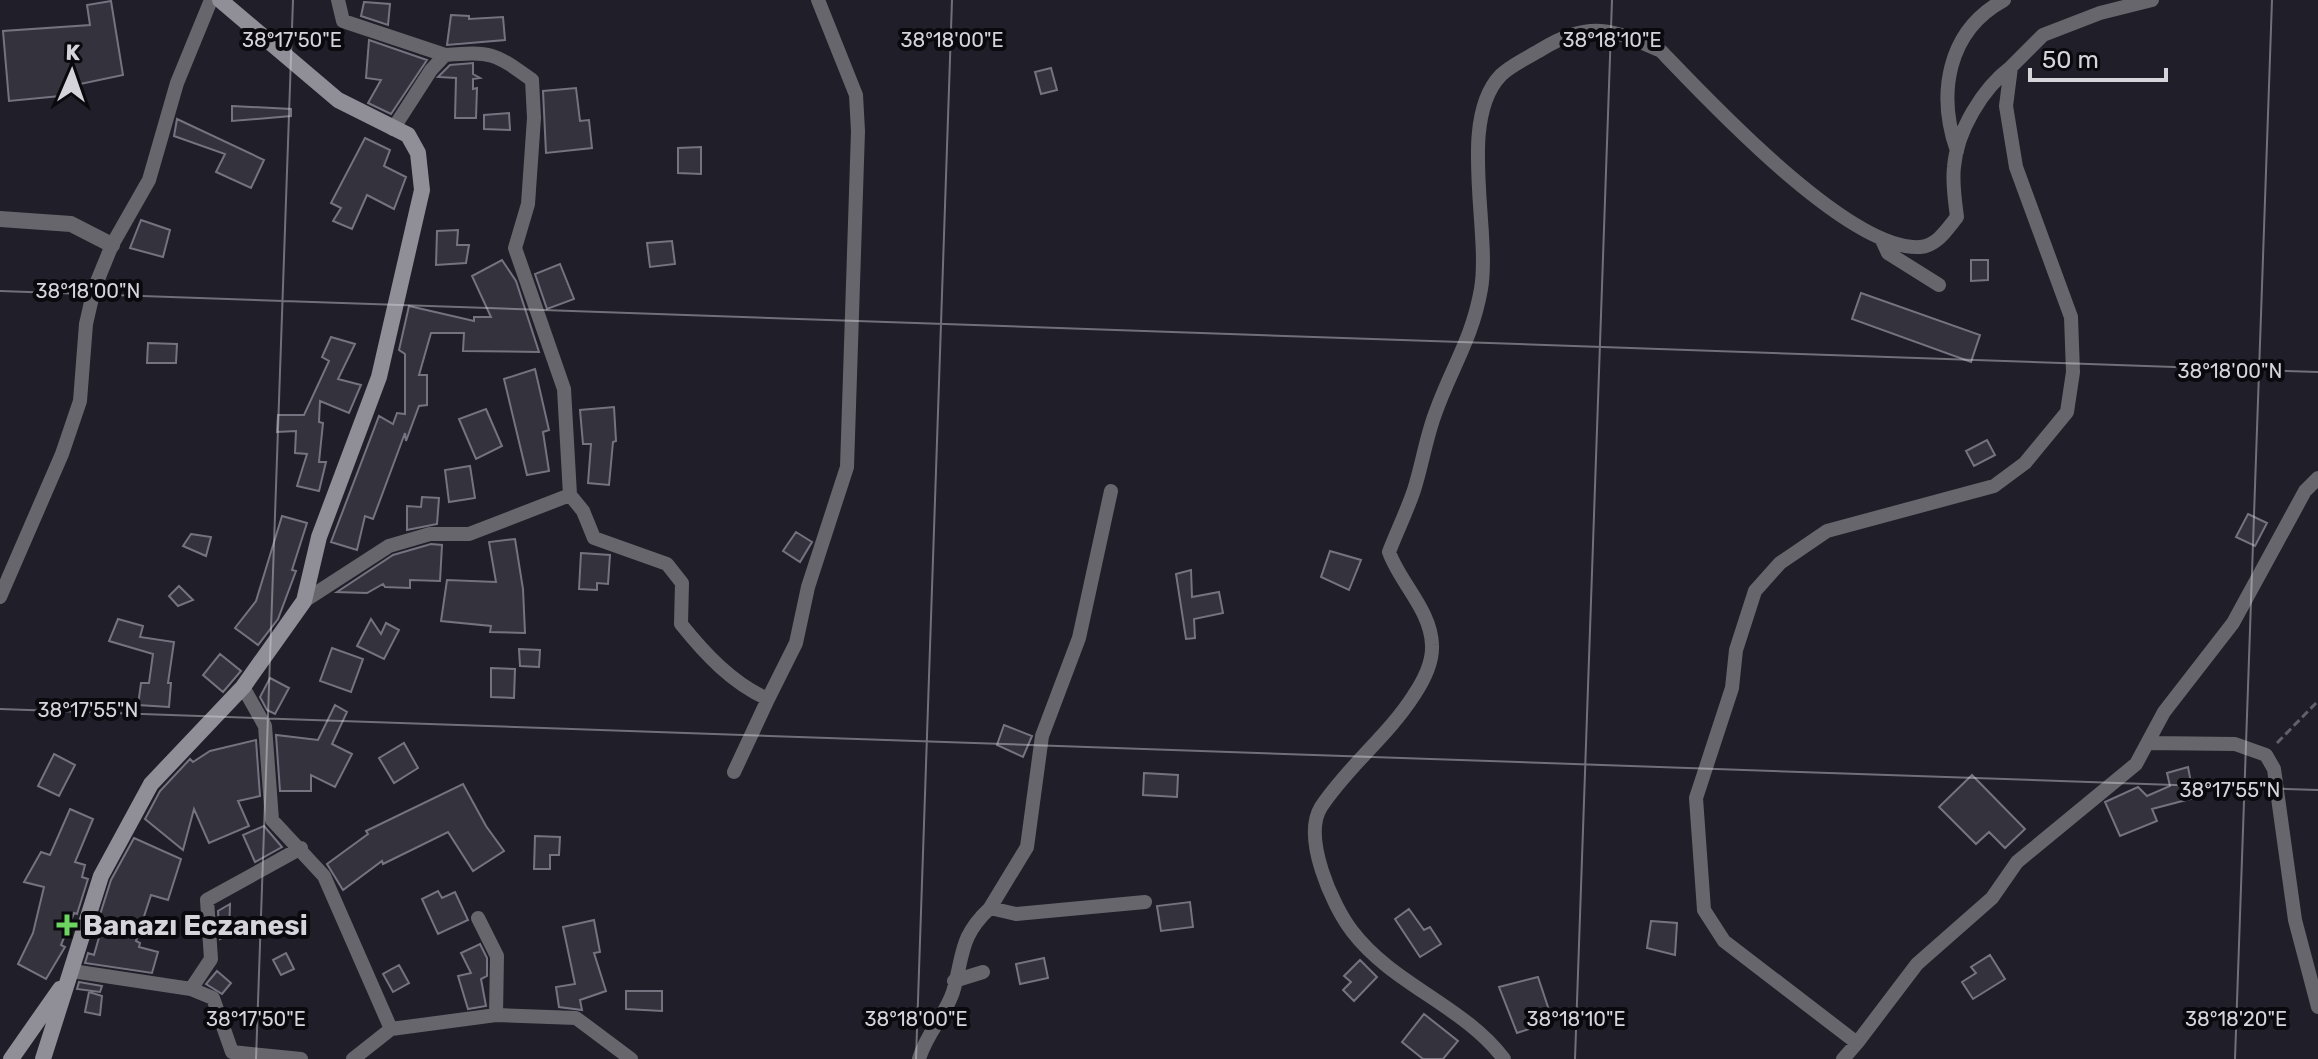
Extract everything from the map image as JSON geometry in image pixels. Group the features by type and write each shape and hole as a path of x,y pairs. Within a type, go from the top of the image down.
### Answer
{"main road":[{"path":"43,1059 101,876 151,784 243,687 304,601 319,537 379,377 420,204 422,190 418,153 408,135 338,100 220,0"},
{"path":"11,1059 72,971"}],"street":[{"path":"0,597 5,575 62,454 80,401 86,324 94,289 112,245 149,180 177,83 211,0"},
{"path":"338,0 343,21 445,55 476,52 499,56 532,80 534,118 528,204 515,248 564,389 570,495 583,511 594,538 667,564 682,583 681,624 700,647 747,690 768,699"},
{"path":"734,772 796,643 808,587 847,467 857,161 856,95 818,0"},
{"path":"1957,152 1947,124 1947,70 1960,42 1976,21 1985,10 2004,0"},
{"path":"1504,1059 1453,1012 1386,969 1351,929 1326,882 1314,838 1320,809 1405,709 1427,676 1432,644 1425,616 1389,552 1414,491 1435,413 1468,343 1481,287 1484,235 1478,140 1484,103 1501,76 1579,30 1605,31 1635,39 1661,51 1806,189 1852,225 1891,244 1922,247 1940,238 1957,217 1953,169 1957,152 1991,82 2043,35 2100,13 2152,0"},
{"path":"393,129 431,70 445,55"},
{"path":"1857,1043 1724,941 1704,910 1696,798 1732,688 1736,650 1755,591 1780,563 1827,531 1994,486 2025,463 2067,412 2073,372 2071,317 2016,167 2006,106 2011,67"},
{"path":"0,219 71,224 112,245"},
{"path":"1882,240 1888,253 1939,285"},
{"path":"1843,1059 1917,964 1992,898 2017,862 2136,764 2164,712 2233,623 2305,491 2318,478"},
{"path":"919,1059 925,1038 952,994 971,926 990,908 1027,847 1038,785 1042,736 1079,638 1111,491"},
{"path":"304,601 389,546 430,534 469,534 570,495"},
{"path":"243,687 265,726 272,820 324,876 391,1029"},
{"path":"2150,743 2235,744 2266,755 2274,769 2295,920 2318,1007"},
{"path":"191,989 211,959 207,900 301,848"},
{"path":"990,908 1016,914 1145,902"},
{"path":"478,918 497,956 496,1015"},
{"path":"72,971 191,989 213,998 232,1052 301,1059"},
{"path":"954,981 983,972"},
{"path":"353,1059 391,1029 496,1015 576,1018 631,1059"}],"path":[{"path":"2266,755 2318,701"}],"building":[{"path":"111,1 123,75 80,84 81,94 9,101 3,31 90,25 87,5"},
{"path":"364,2 390,4 388,25 361,16"},
{"path":"451,15 469,16 469,19 503,17 505,40 447,45"},
{"path":"369,40 427,60 391,114 368,103 381,80 366,78"},
{"path":"473,63 473,74 480,78 473,79 473,89 477,88 476,118 455,118 456,78 438,77 450,65"},
{"path":"1051,68 1057,90 1041,94 1035,72"},
{"path":"576,88 580,121 589,120 592,148 546,153 543,91"},
{"path":"232,106 291,109 291,116 232,121"},
{"path":"509,113 510,130 484,129 484,115"},
{"path":"177,119 264,160 251,188 216,172 225,154 174,136"},
{"path":"365,138 390,150 384,166 406,177 394,209 367,195 352,229 333,221 341,208 331,203"},
{"path":"701,147 701,174 678,173 678,148"},
{"path":"141,220 170,230 163,257 130,248"},
{"path":"458,230 457,245 469,245 466,263 436,265 437,231"},
{"path":"672,241 675,264 650,267 647,243"},
{"path":"502,260 516,281 539,352 463,351 464,333 431,333 419,375 427,375 427,405 419,406 406,441 405,433 373,519 365,516 357,550 331,542 379,416 393,424 397,413 405,414 405,354 399,350 409,306 474,321 474,317 491,317 472,276"},
{"path":"1971,260 1988,260 1988,280 1971,281"},
{"path":"560,264 574,299 547,309 535,274"},
{"path":"1861,293 1980,335 1971,362 1852,319"},
{"path":"331,337 355,344 338,379 361,385 349,413 320,401 319,422 323,423 319,462 326,462 319,491 297,486 307,454 295,453 296,431 277,432 278,415 304,415 329,361 322,357"},
{"path":"148,343 177,344 176,363 147,363"},
{"path":"535,369 549,430 543,432 549,471 527,475 504,379"},
{"path":"614,407 616,441 613,442 609,485 588,483 591,444 583,444 580,410"},
{"path":"486,409 502,446 476,459 459,419"},
{"path":"1987,440 1995,455 1974,466 1966,451"},
{"path":"470,466 475,498 449,502 445,470"},
{"path":"422,497 439,498 437,524 407,530 407,506 421,507"},
{"path":"2248,514 2267,523 2255,546 2236,537"},
{"path":"282,516 307,523 292,570 296,571 278,619 258,645 235,628 256,601"},
{"path":"796,532 812,542 800,562 783,551"},
{"path":"191,534 211,537 206,556 183,546"},
{"path":"515,539 523,589 525,633 490,632 491,626 441,621 447,580 496,582 489,542"},
{"path":"431,544 442,545 440,581 410,580 410,588 385,587 383,584 367,593 337,592 393,555"},
{"path":"1330,551 1361,560 1349,590 1321,577"},
{"path":"581,553 610,555 608,584 597,583 597,590 579,589"},
{"path":"1191,570 1192,597 1219,592 1223,613 1194,619 1195,638 1186,639 1176,574"},
{"path":"179,586 193,600 178,606 169,596"},
{"path":"118,619 143,626 140,637 174,642 168,683 171,683 169,707 138,705 141,683 149,683 153,654 109,641"},
{"path":"371,619 381,634 386,623 399,630 384,659 357,646"},
{"path":"332,648 363,659 351,692 320,681"},
{"path":"519,649 540,650 539,667 520,666"},
{"path":"220,654 241,671 223,692 203,675"},
{"path":"491,668 515,669 514,698 491,697"},
{"path":"270,678 289,688 275,714 267,710 260,697"},
{"path":"335,705 347,712 332,744 352,754 335,787 311,775 311,791 280,791 276,735 318,740"},
{"path":"1004,725 1032,736 1023,757 997,745"},
{"path":"256,740 260,796 238,801 249,826 209,843 194,809 183,850 145,819 160,791 190,759 193,762 210,751"},
{"path":"404,743 418,768 394,783 379,758"},
{"path":"54,754 75,765 59,796 38,786"},
{"path":"2188,767 2194,798 2152,809 2157,821 2120,836 2105,802 2138,787 2147,796 2170,786 2167,773"},
{"path":"1144,773 1178,775 1177,797 1143,795"},
{"path":"1972,775 2025,829 2005,848 1989,832 1976,844 1939,807"},
{"path":"463,784 504,851 473,871 448,832 383,864 382,861 343,890 327,864 368,834 366,831"},
{"path":"70,809 93,819 75,862 85,865 82,877 88,879 77,914 74,913 61,945 65,947 46,979 18,964 33,933 44,887 24,882 41,852 50,855"},
{"path":"264,826 282,847 255,862 243,835"},
{"path":"535,836 560,837 559,855 550,855 550,869 534,869"},
{"path":"134,838 181,859 168,900 151,895 136,941 140,943 139,947 158,952 152,973 85,963 88,953 94,955 103,923 98,921 111,880"},
{"path":"438,891 442,898 455,892 468,920 438,934 422,899"},
{"path":"1190,902 1193,927 1161,931 1157,906"},
{"path":"230,904 229,935 220,939 218,911"},
{"path":"1409,909 1424,930 1430,927 1441,944 1420,957 1395,919"},
{"path":"594,920 600,952 594,953 606,991 580,1000 582,1010 559,1007 556,987 575,984 563,927"},
{"path":"1651,921 1677,923 1675,955 1647,948"},
{"path":"480,944 487,958 487,976 481,979 486,1006 468,1009 458,976 471,973 461,953"},
{"path":"286,953 294,969 281,975 273,960"},
{"path":"1990,955 2005,979 1973,999 1962,982 1976,973 1971,967"},
{"path":"1044,958 1048,978 1020,984 1016,964"},
{"path":"1360,960 1377,977 1354,1001 1343,990 1351,982 1344,976"},
{"path":"399,965 409,983 393,992 383,974"},
{"path":"217,971 231,983 222,994 206,984"},
{"path":"1538,977 1549,1010 1540,1013 1544,1024 1517,1033 1499,987"},
{"path":"79,982 102,986 100,992 77,989"},
{"path":"626,991 662,991 662,1011 626,1009"},
{"path":"89,992 102,996 100,1015 85,1012"},
{"path":"1424,1014 1458,1041 1443,1059 1423,1059 1402,1042"}],"place":[{"name":"Banazı Eczanesi","path":"67,925"}]}
